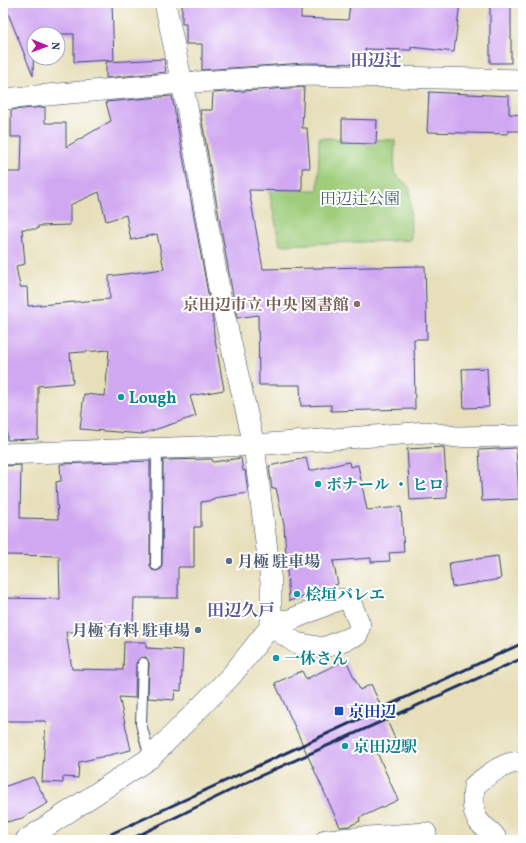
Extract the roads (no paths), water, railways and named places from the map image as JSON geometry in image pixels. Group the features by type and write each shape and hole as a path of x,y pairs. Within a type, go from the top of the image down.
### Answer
{"street":[{"path":"26,840 150,758 231,676 272,624 271,582 254,445 220,300 165,3"},
{"path":"3,99 181,83 305,75 523,80"},
{"path":"3,454 254,445 427,432 456,437 523,436"},
{"path":"497,840 494,834 480,824 473,809 474,786 493,771 516,762 523,762"},
{"path":"326,840 426,833"}],"lane":[{"path":"156,566 157,449"},
{"path":"143,663 141,724 150,758"}],"railway":[{"path":"98,840 523,643"},
{"path":"129,840 260,776 523,658"}],"place":[{"name":"京田辺市立 中央 図書館","path":"357,304"},
{"name":"Lough","path":"121,397"},
{"name":"ボナール ・ ヒロ","path":"318,484"},
{"name":"月極 駐車場","path":"229,561"},
{"name":"桧垣バレエ","path":"297,594"},
{"name":"月極 有料 駐車場","path":"198,630"},
{"name":"一休さん","path":"276,658"},
{"name":"京田辺","path":"339,711"},
{"name":"京田辺駅","path":"345,746"}],"district":[{"name":"田辺辻","path":"376,60"},
{"name":"田辺久戸","path":"241,610"}],"park label":[{"name":"田辺辻公園","path":"360,198"}]}
